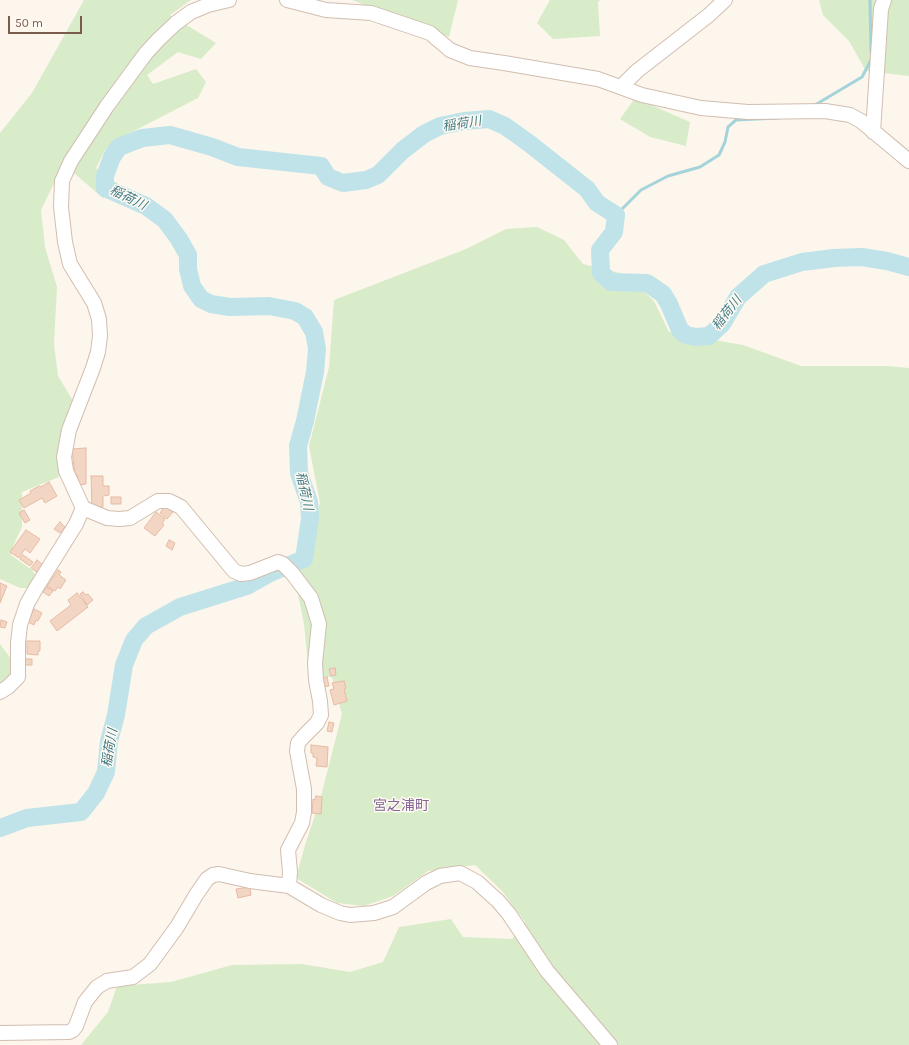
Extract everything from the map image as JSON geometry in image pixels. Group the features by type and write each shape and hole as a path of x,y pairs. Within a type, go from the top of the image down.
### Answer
{"street":[{"path":"229,0 208,5 191,12 176,23 146,53 107,106 71,161 62,181 61,207 65,242 70,264 94,303 99,319 100,336 98,352 70,430 64,457 66,471 83,508 107,518 119,519 130,518 158,501 169,501 181,507 234,571 241,574 278,562 287,568 311,598 318,624 315,663 316,680 322,709 317,723 298,744 297,751 304,789 304,812 302,823 288,850 290,872 289,886"},
{"path":"287,0 326,10 371,13 430,33 450,50 470,58 598,79 642,95 701,108 748,112 825,111 850,115 861,121 909,161"},
{"path":"621,87 637,71 709,15 724,0"},
{"path":"873,132 881,9 884,0"},
{"path":"0,692 8,687 18,677 18,643 20,625 27,604 76,524 83,508"},
{"path":"0,1033 69,1032 73,1030 85,1002 97,987 107,981 133,977 150,964 177,927 196,894 207,879 213,875 219,874 250,882 289,886 321,905 340,913 350,915 374,913 393,906 426,883 440,876 460,873 477,882 498,901 509,914 548,971 610,1045"}],"green space":[{"path":"84,0 191,0 170,15 216,43 201,59 178,52 147,75 153,84 196,69 206,82 198,98 126,135 105,150 96,168 129,192 103,198 68,168 57,177 41,210 45,247 57,287 54,344 58,376 75,404 64,428 58,466 59,477 22,492 22,527 13,546 11,555 32,570 36,576 30,588 20,588 0,579 0,133 32,93"},
{"path":"352,0 458,0 449,37"},
{"path":"550,0 600,0 598,2 600,36 553,39 537,23"},
{"path":"819,0 909,0 909,76 866,71 849,41 823,15"},
{"path":"635,98 690,122 686,146 650,137 620,119"},
{"path":"537,227 564,240 583,264 624,274 654,301 669,332 743,345 801,366 886,366 909,368 909,1045 81,1045 108,1012 117,986 171,982 232,965 302,964 350,972 383,962 399,927 451,919 463,937 512,939 525,922 502,891 475,865 428,871 393,896 364,906 337,903 296,878 320,800 342,714 332,677 309,676 304,624 292,564 320,503 309,446 329,367 334,300 466,249 506,229"},
{"path":"0,644 9,656 14,673 0,687"}],"building":[{"path":"86,448 86,484 79,485 77,475 75,475 72,449"},
{"path":"91,476 103,476 103,486 109,486 109,495 103,496 103,507 92,507"},
{"path":"49,482 57,496 45,503 42,498 24,508 19,500 31,493 30,491"},
{"path":"111,497 121,497 121,504 111,504"},
{"path":"165,506 173,512 167,519 160,513"},
{"path":"24,510 30,520 25,523 19,513"},
{"path":"156,512 165,519 162,524 164,525 155,536 144,528"},
{"path":"60,522 65,527 60,533 54,529"},
{"path":"26,530 40,539 30,553 25,549 19,558 10,552"},
{"path":"169,540 175,543 172,550 166,546"},
{"path":"23,555 33,562 30,566 20,559"},
{"path":"37,560 43,565 38,573 31,568"},
{"path":"58,570 61,572 59,575 66,580 60,589 58,587 55,591 47,586"},
{"path":"0,583 7,586 0,603"},
{"path":"47,587 53,591 49,596 43,592"},
{"path":"83,592 86,595 88,594 93,600 87,605 80,594"},
{"path":"77,593 88,607 57,631 50,621 71,605 68,600"},
{"path":"34,609 42,613 34,625 28,622"},
{"path":"1,620 7,622 5,628 0,627"},
{"path":"25,641 40,641 40,651 38,651 38,655 27,654 27,646 25,646"},
{"path":"24,659 32,659 32,665 24,665"},
{"path":"335,668 336,675 331,676 329,669"},
{"path":"327,677 329,686 322,687 321,678"},
{"path":"344,681 347,701 334,705 330,690 334,689 332,683"},
{"path":"329,722 334,723 332,732 327,731"},
{"path":"311,745 328,747 327,767 316,766 317,758 313,757 313,753 311,753"},
{"path":"316,796 322,797 321,814 312,813 313,799 315,800"},
{"path":"250,887 251,895 238,898 236,889"}],"waterway":[{"path":"870,0 871,52"},
{"path":"815,105 862,77 872,58"},
{"path":"615,216 641,190 668,176 700,167 719,155 725,142 728,127 736,120 778,118"},
{"name":"稲荷川","path":"0,828 27,818 81,812 96,793 106,772 109,741 116,715 124,665 134,640 146,626 180,607 247,586 270,573 304,559 310,519 309,502 299,473 298,446 305,421 315,372 317,349 314,332 305,317 295,311 269,306 230,307 211,304 201,299 192,286 188,269 188,255 179,239 165,220 146,206 105,188 105,176 112,157 119,147 142,138 170,135 212,147 238,157 321,166 328,177 343,183 366,180 378,175 403,150 424,134 440,126 464,121 489,119 505,126 530,144 587,189 597,203 616,215 614,232 600,250 601,273 611,282 647,283 663,294 680,330 686,335 696,337 709,336 722,324 738,297 764,274 802,262 834,258 862,257 887,261 909,267"}],"district":[{"name":"宮之浦町","path":"401,806"}]}
